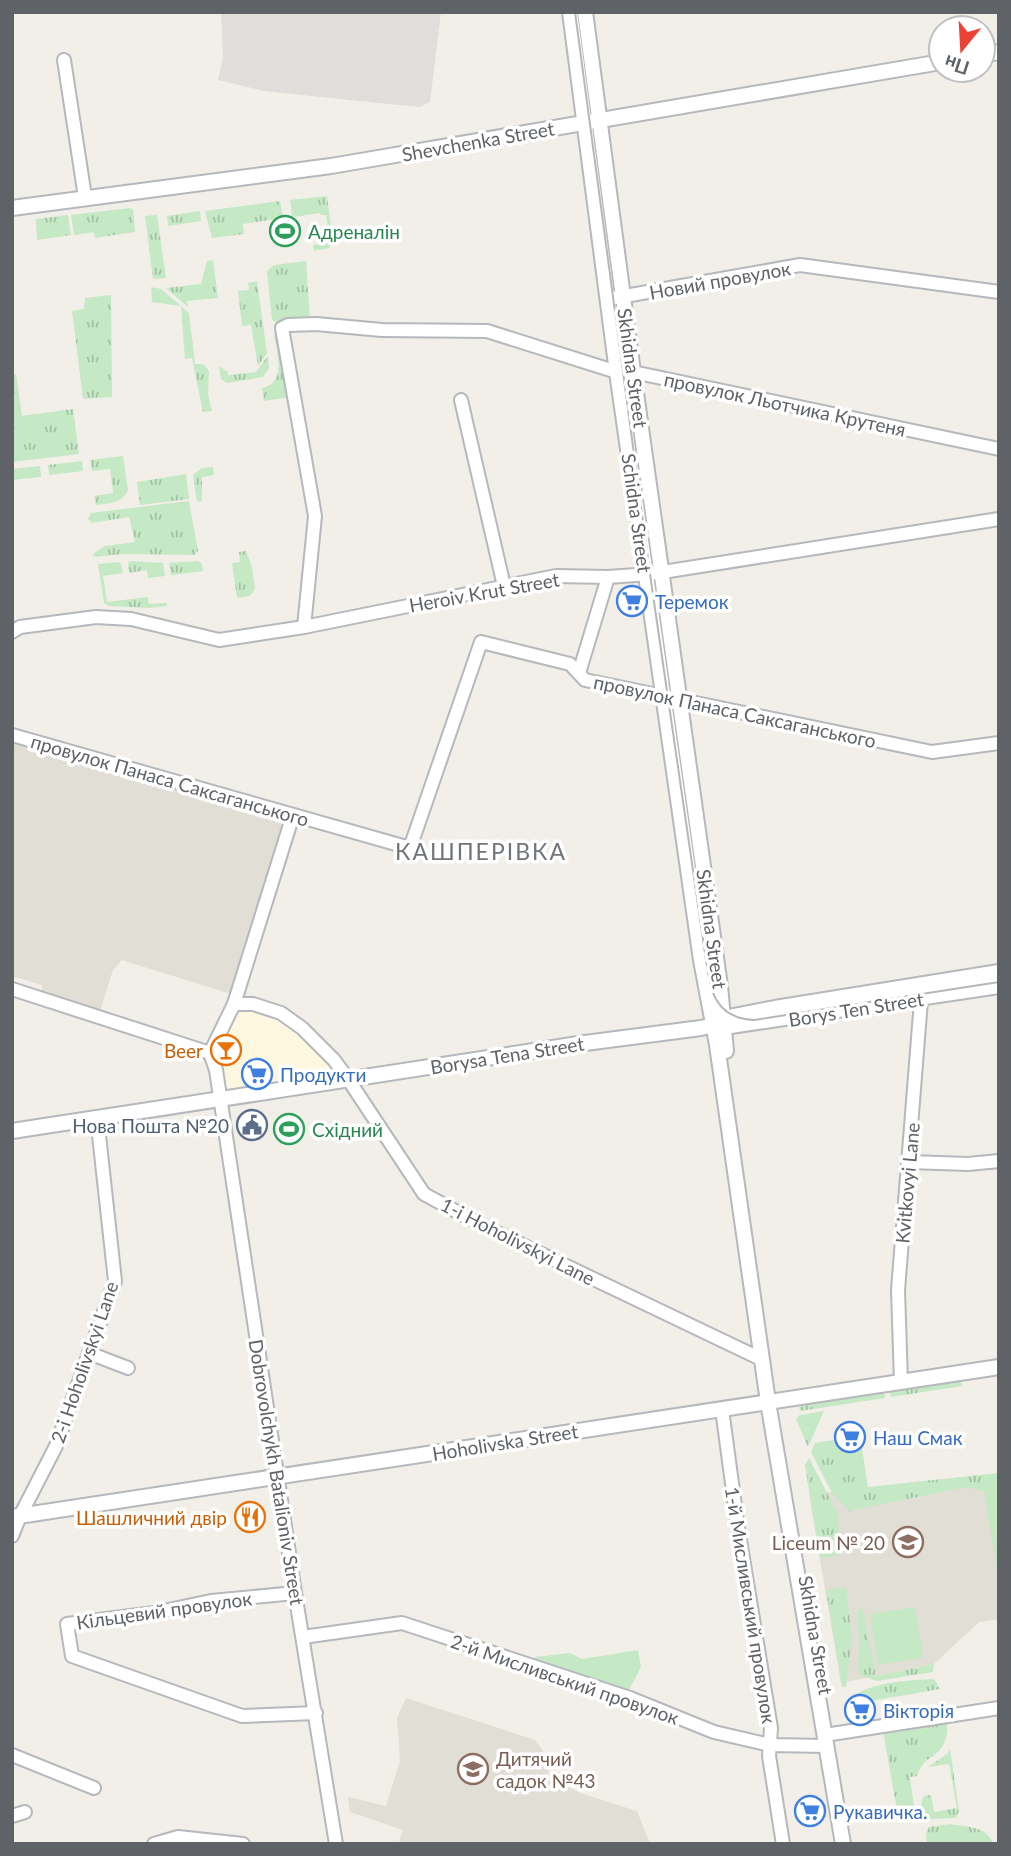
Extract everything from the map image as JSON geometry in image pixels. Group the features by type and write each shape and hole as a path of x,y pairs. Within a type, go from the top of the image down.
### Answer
{"street":[{"name":"Skhidna Street","path":"570,12 623,297 680,698 761,1359 772,1401"},
{"name":"Skhidna Street","path":"585,12 592,121"},
{"path":"64,60 86,197"},
{"name":"Shevchenka Street","path":"12,208 331,166 927,64"},
{"name":"Schidna Street","path":"592,121 617,372 664,695"},
{"name":"Новий провулок","path":"608,299 800,265 999,292"},
{"name":"провулок Льотчика Крутеня","path":"304,627 315,516 282,328 288,325 316,324 382,330 487,331 617,372 633,372 999,450"},
{"path":"461,400 504,586"},
{"name":"Heroiv Krut Street","path":"12,632 20,627 96,617 131,619 219,640 304,627 556,576 645,575 999,519"},
{"path":"579,673 608,577"},
{"name":"провулок Панаса Саксаганського","path":"12,735 410,848 481,642 570,664 585,680 932,752 999,743"},
{"name":"Skhidna Street","path":"664,695 701,960 720,1024 772,1401 843,1844"},
{"path":"12,989 210,1053 246,972 293,815"},
{"name":"Borysa Tena Street","path":"12,1131 720,1024 922,991 999,972"},
{"name":"Borys Ten Street","path":"922,991 999,986"},
{"name":"Kvitkovyi Lane","path":"901,1382 898,1290 922,991"},
{"name":"1-i Hoholivskyi Lane","path":"234,1004 253,1004 281,1013 302,1028 334,1060 348,1079 424,1194 486,1228 761,1359"},
{"name":"Dobrovolchykh Batalioniv Street","path":"210,1053 216,1070 295,1593 337,1844"},
{"name":"2-i Hoholivskyi Lane","path":"12,1536 16,1517 56,1446 115,1282 97,1117"},
{"path":"909,1162 968,1164 999,1161"},
{"path":"89,1353 128,1368"},
{"name":"Hoholivska Street","path":"16,1517 999,1367"},
{"name":"1-й Мисливський провулок","path":"722,1409 738,1528 771,1728 769,1756 783,1844"},
{"name":"Кільцевий провулок","path":"295,1593 211,1601 154,1613 67,1624 72,1657 242,1716 316,1713"},
{"name":"2-й Мисливський провулок","path":"303,1637 402,1623 630,1698 714,1732 770,1745 828,1739 999,1708"},
{"name":"Skhidna Street","path":"828,1739 850,1844"},
{"path":"12,1755 94,1788"},
{"path":"154,1844 178,1837 243,1844"}],"shaded area":[{"path":"221,12 441,12 430,102 420,107 378,103 264,91 218,80 223,58"},
{"path":"14,742 272,814 282,823 231,994 122,960 113,970 100,1011 42,993 42,985 12,976"},
{"path":"243,1008 255,1009 288,1021 308,1038 336,1072 227,1089 220,1043 235,1012"},
{"name":"Liceum № 20","path":"999,1473 999,1619 979,1622 934,1664 841,1683 809,1494"},
{"name":"Дитячий садок №43","path":"406,1698 535,1740 543,1751 550,1778 583,1794 637,1811 650,1844 407,1844 399,1841 403,1830 350,1812 348,1797 386,1806 400,1761 397,1718"}],"green space":[{"path":"327,196 333,243 329,248 314,251 313,245 330,239 326,215 320,213 292,217 290,200"},
{"path":"280,201 283,218 243,224 244,234 212,238 205,211"},
{"path":"130,208 133,210 135,232 95,238 94,232 74,235 71,215"},
{"path":"200,211 201,221 168,226 167,216"},
{"path":"68,215 71,235 37,240 36,219"},
{"path":"157,215 166,278 153,279 145,216"},
{"path":"213,260 218,298 187,301 188,307 166,288 201,284 207,261"},
{"path":"306,261 310,319 276,322 272,320 267,271 274,265"},
{"path":"257,281 267,353 258,366 251,325 242,326 238,291 249,290 248,283"},
{"path":"151,287 161,289 181,306 152,302"},
{"path":"111,295 112,397 83,399 72,311 84,309 85,298"},
{"path":"181,306 189,313 195,364 203,364 209,371 208,394 212,411 203,412 192,358 185,359"},
{"path":"277,332 291,397 264,401 262,388 270,385 278,374 274,335"},
{"path":"268,356 269,368 263,377 227,383 221,379 219,366 228,372 228,375 256,372"},
{"path":"16,374 22,416 73,409 79,454 12,462 12,375"},
{"path":"123,456 128,490 119,500 96,505 94,496 113,493 110,469 92,471 90,460"},
{"path":"82,461 83,471 49,475 48,465"},
{"path":"40,466 41,477 12,480 12,469"},
{"path":"213,467 214,475 202,477 202,501 197,502 193,475 202,468"},
{"path":"186,474 189,499 140,505 137,482"},
{"path":"189,501 198,551 194,555 124,554 93,557 94,553 105,546 135,542 129,517 92,523 88,519 91,513"},
{"path":"246,551 252,567 255,589 250,596 237,598 232,563 240,562 239,552"},
{"path":"130,561 163,563 165,576 148,578 147,570 129,573"},
{"path":"198,561 202,564 203,571 171,575 169,563"},
{"path":"119,562 123,573 103,576 107,602 148,597 149,604 167,603 167,606 149,608 109,606 104,603 98,564"},
{"path":"961,1381 962,1386 891,1397 890,1392"},
{"path":"884,1393 885,1398 800,1411 799,1406"},
{"path":"824,1411 808,1447 796,1419 800,1415"},
{"path":"839,1439 840,1445 861,1442 868,1487 999,1473 999,1489 984,1491 966,1487 849,1511 832,1493 811,1452 815,1443"},
{"path":"809,1458 838,1514 840,1555 820,1558 805,1465"},
{"path":"999,1489 999,1580 984,1491"},
{"path":"846,1587 852,1638 846,1687 842,1687 826,1590"},
{"path":"915,1607 923,1658 878,1665 870,1614"},
{"path":"863,1609 876,1676 934,1664 933,1672 877,1681 860,1675 857,1610"},
{"path":"638,1650 641,1667 628,1692 535,1662 535,1657 570,1653 582,1659"},
{"path":"934,1679 940,1689 848,1705 861,1691 873,1687"},
{"path":"947,1721 945,1742 925,1762 917,1776 910,1777 915,1814 898,1816 883,1731"},
{"path":"950,1749 959,1811 956,1818 929,1819 921,1809 924,1796 931,1795 934,1812 957,1808 949,1764 928,1767"},
{"path":"950,1824 981,1831 993,1844 927,1844 926,1833 929,1827"}],"tram line":[{"path":"575,12 650,574 713,993 723,1009 741,1018 754,1020 999,982"}],"place":[{"name":"Адреналін","path":"285,231"},
{"name":"Теремок","path":"632,601"},
{"name":"Beer","path":"226,1050"},
{"name":"Продукти","path":"257,1074"},
{"name":"Нова Пошта №20","path":"252,1125"},
{"name":"Східний","path":"289,1129"},
{"name":"Наш Смак","path":"850,1437"},
{"name":"Шашличний двір","path":"250,1517"},
{"name":"Liceum № 20","path":"908,1542"},
{"name":"Вікторія","path":"860,1710"},
{"name":"Дитячий садок №43","path":"473,1769"},
{"name":"Рукавичка.","path":"810,1811"}],"district":[{"name":"КАШПЕРІВКА","path":"481,851"}]}
